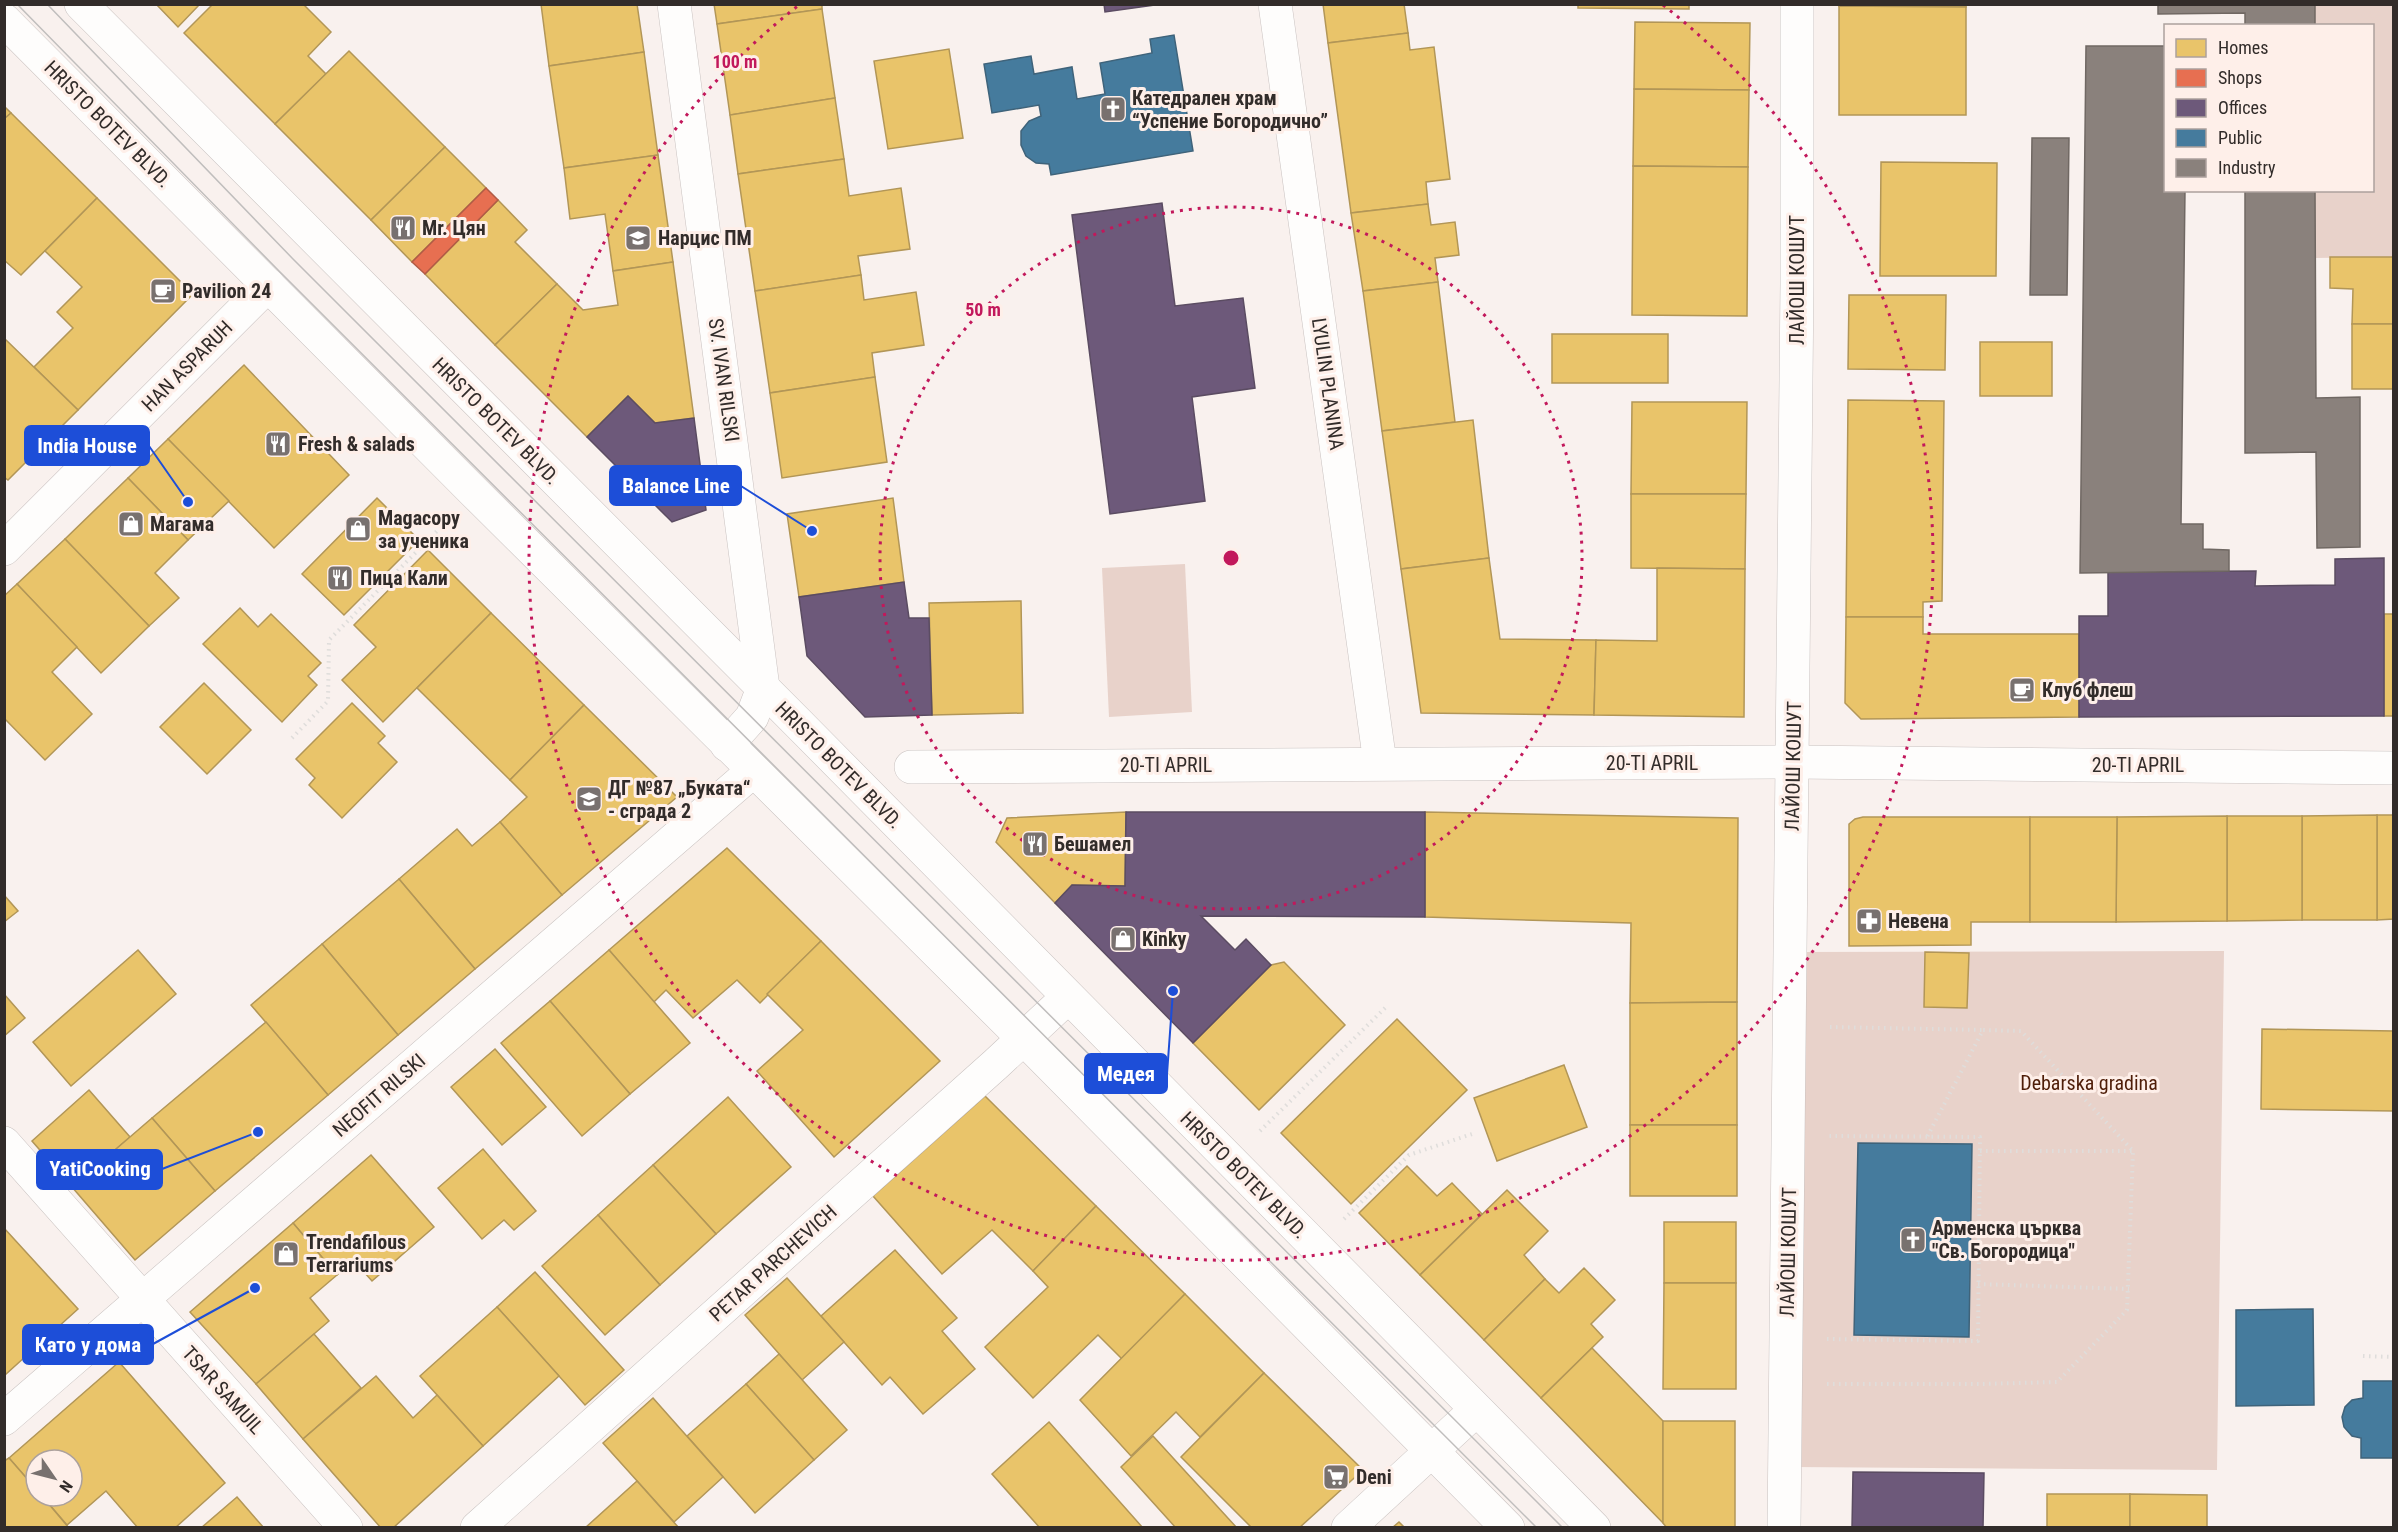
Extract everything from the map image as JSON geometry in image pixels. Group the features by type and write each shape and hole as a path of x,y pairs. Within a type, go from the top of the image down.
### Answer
{"street":[{"name":"HRISTO BOTEV BLVD.","path":"81,4 1594,1527"},
{"name":"SV. IVAN RILSKI","path":"674,4 763,688 752,717 727,745"},
{"name":"LYULIN PLANINA","path":"1275,4 1380,763"},
{"name":"ЛАЙОШ КОШУТ","path":"1784,1527 1797,4"},
{"name":"HRISTO BOTEV BLVD.","path":"4,20 753,771 1024,1039 1508,1527"},
{"name":"HAN ASPARUH","path":"4,549 268,285"},
{"name":"20-TI APRIL","path":"911,767 1792,762 2394,768"},
{"name":"NEOFIT RILSKI","path":"4,1419 753,771"},
{"name":"PETAR PARCHEVICH","path":"477,1527 1024,1039 1068,997"},
{"name":"TSAR SAMUIL","path":"4,1143 346,1527"},
{"path":"1348,1527 1476,1410"}],"path":[{"path":"292,738 328,701 329,640 452,517"},
{"path":"1259,1132 1386,1007"},
{"path":"1787,1384 2057,1382 2127,1310 2133,1151 2021,1032 1790,1026"},
{"path":"1927,1137 1983,1030"},
{"path":"1338,1226 1409,1155 1475,1132"},
{"path":"1787,1339 1978,1341 1980,1151 1980,1137 1789,1136"},
{"path":"1980,1151 2133,1151"},
{"path":"1978,1284 2129,1289"},
{"path":"2363,1356 2394,1357"}],"green space":[{"path":"2315,5 2393,5 2393,257 2315,258 2315,192 2374,192 2374,24 2315,24"},
{"path":"1185,564 1192,712 1109,717 1102,568"},
{"name":"Debarska gradina","path":"2224,951 2217,1470 1794,1467 1801,952","holes":["1858,1143 1972,1144 1969,1336 1854,1335"]}],"building: Homes":[{"path":"156,4 200,4 178,27"},
{"path":"213,4 303,4 331,32 308,56 326,74 275,124 184,33"},
{"path":"541,4 637,4 644,52 549,66"},
{"path":"714,4 822,4 822,9 717,24"},
{"path":"1323,4 1404,4 1408,33 1328,43"},
{"path":"1578,4 1689,4 1689,9 1578,8"},
{"path":"1839,4 1966,4 1966,7 1839,6"},
{"path":"1839,6 1966,7 1966,115 1839,115"},
{"path":"822,9 835,98 730,115 717,24"},
{"path":"1635,22 1750,23 1749,90 1634,89"},
{"path":"1408,33 1410,50 1434,47 1450,179 1426,182 1428,204 1351,213 1328,43"},
{"path":"949,49 963,138 888,149 874,61"},
{"path":"349,51 445,147 371,220 275,124"},
{"path":"644,52 658,155 564,168 549,66"},
{"path":"1634,89 1749,90 1748,167 1633,166"},
{"path":"835,98 844,159 738,174 730,115"},
{"path":"4,106 11,113 4,119"},
{"path":"11,113 97,198 21,275 4,260 4,119"},
{"path":"445,147 486,188 412,262 371,220"},
{"path":"658,155 673,262 613,271 605,214 570,219 564,168"},
{"path":"844,159 849,196 901,188 910,249 858,256 861,275 755,291 738,174"},
{"path":"1881,162 1997,163 1996,276 1880,276"},
{"path":"1633,166 1748,167 1747,316 1632,315"},
{"path":"97,198 193,294 78,410 34,367 73,328 57,312 82,287 45,251"},
{"path":"498,200 527,230 515,242 557,284 495,345 425,274"},
{"path":"1428,204 1431,225 1455,222 1459,255 1435,258 1438,282 1363,291 1351,213"},
{"path":"2330,257 2394,257 2394,324 2352,324 2353,289 2330,288"},
{"path":"673,262 694,418 655,423 628,396 587,437 495,345 557,284 583,310 618,305 613,271"},
{"path":"861,275 864,300 916,292 924,345 872,353 875,377 770,393 755,291"},
{"path":"1438,282 1455,422 1382,431 1363,291"},
{"path":"1849,295 1946,295 1945,370 1848,369"},
{"path":"2352,324 2394,324 2394,389 2352,389"},
{"path":"1552,334 1668,334 1668,383 1552,383"},
{"path":"4,338 78,410 8,480 4,477"},
{"path":"1980,342 2052,342 2052,396 1980,396"},
{"path":"244,365 349,475 274,548 168,439"},
{"path":"875,377 887,462 782,478 770,393"},
{"path":"1848,400 1944,401 1942,601 1923,602 1923,617 1846,617"},
{"path":"1632,402 1747,402 1746,494 1631,494"},
{"path":"1473,420 1489,558 1401,569 1382,431"},
{"path":"168,439 229,501 188,540 128,478"},
{"path":"128,478 188,540 155,573 179,598 149,626 65,539"},
{"path":"1631,494 1746,494 1745,569 1631,568"},
{"path":"377,498 419,540 344,615 302,574"},
{"path":"893,498 904,582 799,597 787,514"},
{"path":"65,539 149,626 101,673 17,584"},
{"path":"428,550 491,613 383,722 342,680 376,647 354,625"},
{"path":"1489,558 1500,639 1596,640 1594,715 1421,713 1401,569"},
{"path":"1657,568 1745,569 1744,717 1594,715 1596,640 1657,641"},
{"path":"17,584 77,647 52,672 92,714 45,760 4,718 4,596"},
{"path":"1021,601 1023,713 932,715 929,603"},
{"path":"240,608 258,627 271,614 321,663 308,676 317,685 282,722 203,644"},
{"path":"491,613 584,705 510,780 417,688"},
{"path":"2384,614 2394,614 2394,716 2384,716"},
{"path":"1846,617 1923,617 1923,634 2079,634 2079,717 1861,719 1845,703"},
{"path":"204,683 251,730 207,774 160,727"},
{"path":"352,703 385,736 378,743 397,762 342,818 309,785 315,778 296,759"},
{"path":"584,705 677,797 562,895 500,822 527,797 510,780"},
{"path":"1126,812 1125,886 1072,885 1055,903 996,842 1007,818"},
{"path":"1425,812 1738,818 1737,1002 1630,1003 1631,923 1425,917"},
{"path":"2377,815 2394,815 2394,919 2377,920"},
{"path":"2377,815 2377,920 2302,920 2302,816"},
{"path":"2227,816 2302,816 2302,920 2227,921"},
{"path":"2227,816 2227,921 2116,922 2117,817"},
{"path":"1863,817 2030,817 2030,922 1971,922 1971,945 1849,946 1849,824"},
{"path":"2030,817 2117,817 2116,922 2030,922"},
{"path":"500,822 562,895 475,969 399,879 457,829 472,846"},
{"path":"727,848 821,941 760,1003 737,980 693,1018 666,990 654,1002 609,950"},
{"path":"399,879 475,969 398,1035 322,944"},
{"path":"4,895 18,911 4,922"},
{"path":"821,941 940,1061 834,1157 757,1071 803,1030 767,994"},
{"path":"322,944 398,1035 328,1095 251,1005"},
{"path":"138,950 176,994 71,1086 33,1042"},
{"path":"609,950 690,1043 630,1094 550,1001"},
{"path":"1925,952 1969,953 1967,1008 1924,1007"},
{"path":"1284,962 1345,1025 1259,1110 1193,1043 1271,965"},
{"path":"4,994 25,1018 4,1036"},
{"path":"550,1001 630,1094 582,1136 501,1043"},
{"path":"1737,1002 1737,1125 1630,1125 1630,1003"},
{"path":"1397,1019 1467,1090 1351,1204 1281,1133"},
{"path":"266,1022 328,1095 215,1191 152,1118"},
{"path":"2262,1029 2394,1031 2394,1111 2261,1109"},
{"path":"495,1049 546,1107 502,1145 451,1087"},
{"path":"1564,1065 1587,1127 1497,1161 1474,1098"},
{"path":"89,1090 130,1137 72,1187 32,1141"},
{"path":"985,1096 1096,1206 1033,1271 992,1230 942,1274 873,1196"},
{"path":"728,1097 791,1167 716,1234 653,1165"},
{"path":"152,1118 215,1191 135,1260 72,1187"},
{"path":"1630,1125 1737,1125 1737,1196 1630,1196"},
{"path":"483,1149 536,1211 514,1230 504,1220 482,1239 438,1188"},
{"path":"371,1155 434,1227 372,1281 354,1261 337,1275 293,1223"},
{"path":"653,1165 716,1234 660,1285 598,1215"},
{"path":"1407,1166 1437,1196 1452,1183 1482,1214 1420,1275 1359,1213"},
{"path":"1507,1190 1548,1231 1524,1255 1545,1279 1484,1340 1420,1275"},
{"path":"1096,1206 1185,1294 1122,1359 1098,1335 1033,1398 985,1347 1048,1287 1033,1271"},
{"path":"598,1215 660,1285 605,1335 542,1266"},
{"path":"1664,1222 1736,1222 1736,1283 1664,1283"},
{"path":"293,1223 337,1275 310,1298 329,1321 256,1384 190,1312"},
{"path":"4,1228 78,1309 5,1375 4,1374"},
{"path":"895,1250 957,1318 942,1331 975,1369 923,1414 890,1377 882,1385 821,1316"},
{"path":"1584,1268 1615,1300 1591,1324 1603,1337 1541,1398 1484,1340 1545,1279 1559,1293"},
{"path":"535,1272 624,1370 585,1405 497,1307"},
{"path":"787,1278 844,1342 802,1380 745,1315"},
{"path":"1664,1283 1736,1283 1736,1389 1663,1389"},
{"path":"1185,1294 1264,1373 1200,1437 1176,1412 1131,1456 1080,1400"},
{"path":"497,1307 559,1376 483,1446 420,1376"},
{"path":"314,1334 361,1388 303,1439 256,1384"},
{"path":"1592,1348 1663,1421 1663,1523 1541,1398"},
{"path":"779,1354 847,1430 814,1460 746,1384"},
{"path":"119,1362 225,1483 175,1528 138,1528 106,1491 67,1525 52,1508 84,1508 84,1448 24,1448 24,1475 9,1458"},
{"path":"1264,1373 1363,1470 1299,1528 1252,1528 1181,1457"},
{"path":"376,1376 413,1418 437,1395 483,1446 393,1528 381,1528 303,1439"},
{"path":"746,1384 814,1460 755,1513 687,1436"},
{"path":"653,1398 723,1477 674,1522 603,1443"},
{"path":"1663,1421 1735,1421 1735,1528 1667,1528 1663,1523"},
{"path":"1049,1422 1143,1528 1040,1528 992,1474"},
{"path":"1153,1436 1237,1528 1176,1528 1121,1467"},
{"path":"9,1458 24,1475 24,1508 52,1508 69,1528 4,1528 4,1461"},
{"path":"637,1481 679,1528 585,1528"},
{"path":"2047,1494 2130,1494 2130,1528 2047,1528"},
{"path":"2130,1494 2207,1495 2207,1528 2130,1528"},
{"path":"237,1497 264,1528 201,1528"},
{"path":"1399,1522 1405,1528 1392,1528"}],"building: Shops":[{"path":"486,188 498,200 425,274 412,262"}],"building: Offices":[{"path":"1104,4 1162,4 1105,12"},
{"path":"1162,203 1175,306 1243,298 1255,388 1192,397 1205,501 1110,514 1072,215"},
{"path":"628,396 655,423 694,418 706,510 672,522 587,437"},
{"path":"2384,558 2384,716 2079,717 2079,616 2108,616 2108,572 2256,571 2255,586 2335,585 2335,559"},
{"path":"904,582 909,618 929,618 932,715 865,717 807,656 799,597"},
{"path":"1126,812 1425,812 1425,917 1201,916 1235,950 1246,939 1271,965 1193,1043 1055,903 1072,885 1125,886"},
{"path":"1853,1472 1984,1473 1983,1528 1852,1528"}],"building: Public":[{"name":"Катедрален храм “Успение Богородично”","path":"1174,35 1193,151 1051,175 1049,164 1036,163 1026,156 1021,145 1021,131 1029,121 1041,116 1039,105 992,113 984,64 1031,56 1034,74 1072,67 1077,99 1105,94 1100,63 1152,53 1150,39"},
{"name":"Арменска църква \"Св. Богородица\"","path":"1858,1143 1972,1144 1969,1337 1854,1335"},
{"path":"2313,1309 2314,1405 2236,1406 2236,1310"},
{"path":"2363,1381 2394,1381 2394,1458 2361,1458 2361,1438 2352,1436 2344,1427 2342,1417 2345,1407 2352,1400 2363,1398"}],"building: Industry":[{"path":"2158,4 2315,4 2315,24 2245,24 2245,13 2158,14"},
{"path":"2086,46 2164,46 2164,192 2185,192 2181,524 2203,524 2203,549 2229,550 2229,571 2080,573"},
{"path":"2032,138 2069,138 2067,295 2030,295"},
{"path":"2245,192 2315,192 2316,398 2360,397 2360,547 2317,548 2316,452 2245,453"}],"tram line":[{"path":"17,4 280,272 1537,1528"},
{"path":"47,4 293,259 1563,1528"}],"place":[{"name":"Катедрален храм “Успение Богородично”","path":"1113,109"},
{"name":"Mr. Цян","path":"403,228"},
{"name":"Нарцис ПМ","path":"638,238"},
{"name":"Pavilion 24","path":"163,291"},
{"name":"Fresh & salads","path":"278,444"},
{"name":"India House","path":"188,502"},
{"name":"Магама","path":"131,524"},
{"name":"Magacopy за ученика","path":"358,529"},
{"name":"Balance Line","path":"812,531"},
{"name":"Пица Кали","path":"340,578"},
{"name":"Клуб флеш","path":"2022,690"},
{"name":"ДГ №87 „Буката“ - сграда 2","path":"589,799"},
{"name":"Бешамел","path":"1035,844"},
{"name":"Невена","path":"1869,921"},
{"name":"Kinky","path":"1123,939"},
{"name":"Медея","path":"1173,991"},
{"name":"YatiCooking","path":"258,1132"},
{"name":"Арменска църква \"Св. Богородица\"","path":"1913,1240"},
{"name":"Trendafilous Terrariums","path":"286,1254"},
{"name":"Като у дома","path":"255,1288"},
{"name":"Deni","path":"1336,1477"}]}
